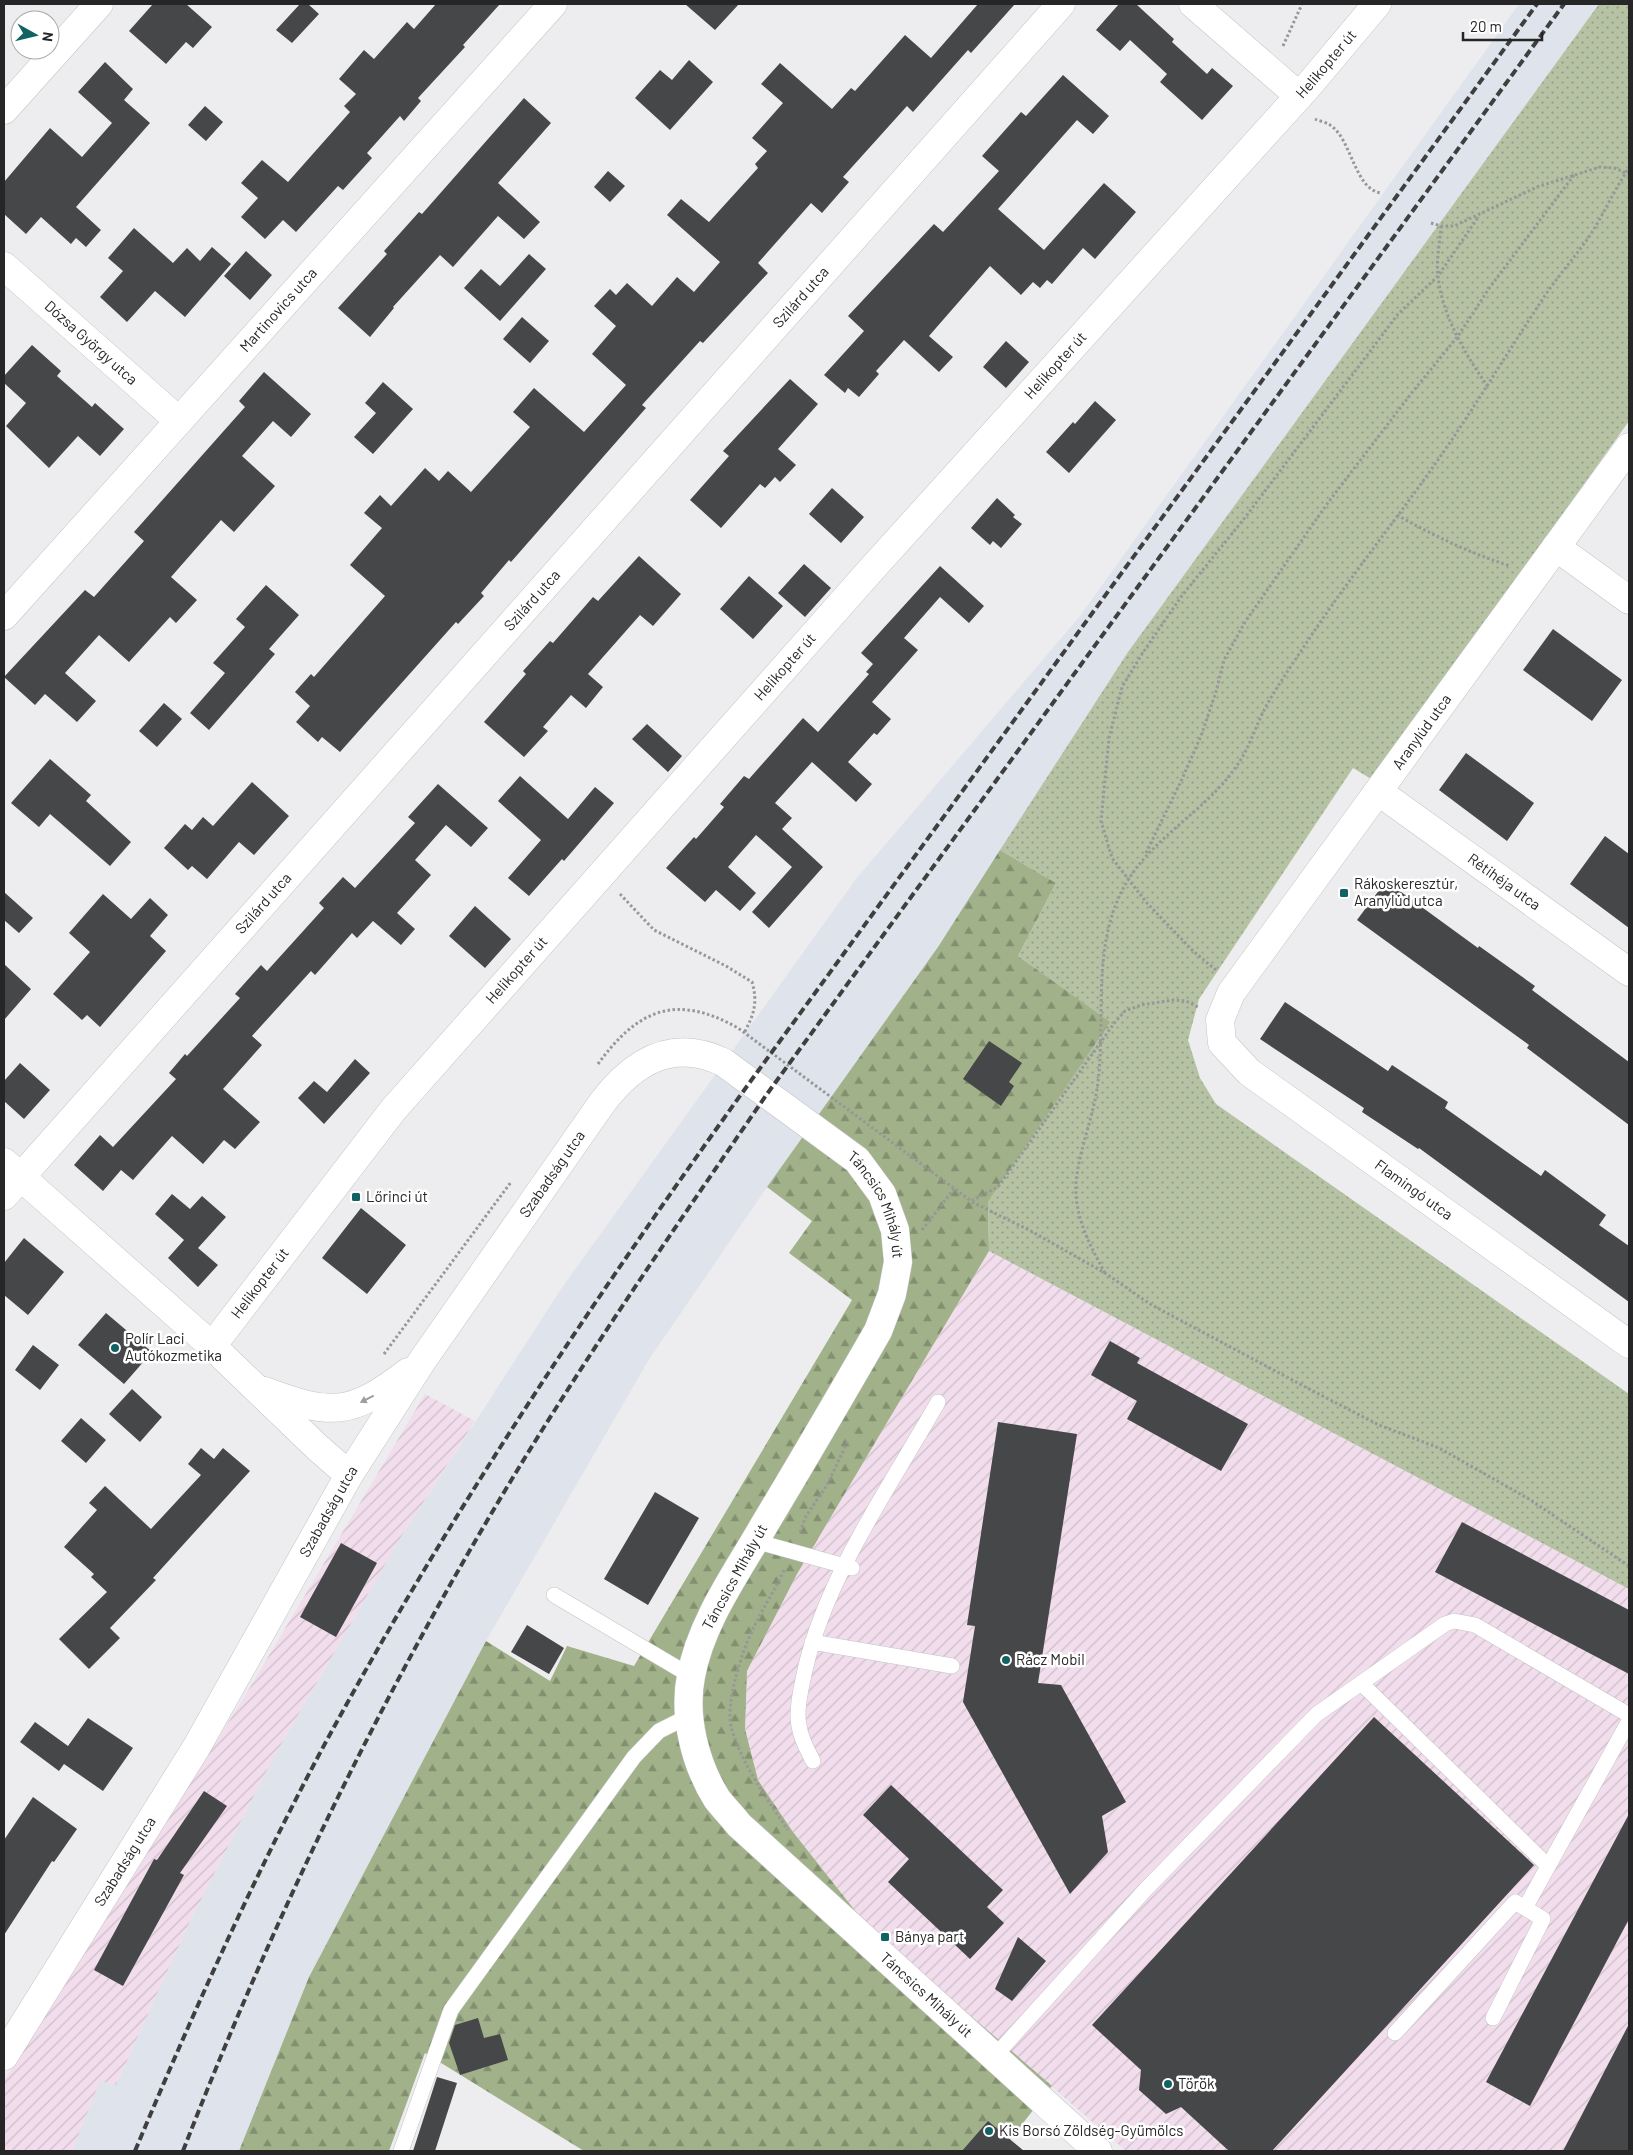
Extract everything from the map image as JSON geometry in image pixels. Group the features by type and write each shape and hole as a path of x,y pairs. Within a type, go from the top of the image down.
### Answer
{"street":[{"path":"7,99 99,4"},
{"name":"Martinovics utca","path":"4,616 553,4"},
{"name":"Szilárd utca","path":"9,1178 1061,4"},
{"path":"1193,4 1270,71 1304,108"},
{"name":"Helikopter út","path":"212,1346 393,1110 870,571 1304,108 1377,4"},
{"name":"Dózsa György utca","path":"4,266 178,421"},
{"name":"Aranylúd utca","path":"1220,1020 1231,993 1629,447"},
{"path":"1556,548 1629,600"},
{"name":"Rétihéja utca","path":"1379,792 1629,972"},
{"name":"Flamingó utca","path":"1220,1020 1222,1043 1249,1072 1629,1344"},
{"name":"Szabadság utca","path":"4,2056 196,1748 350,1474 422,1361 602,1103 617,1084 648,1060 680,1052 702,1054 723,1062"},
{"name":"Táncsics Mihály út","path":"723,1062 857,1160 882,1194 893,1220 898,1244 896,1276 878,1331 709,1621 701,1640 690,1676 689,1716 696,1753 717,1799 739,1825 1098,2151"},
{"path":"9,1178 212,1346 317,1447 350,1474"},
{"path":"256,1387 292,1401 317,1407 345,1408 361,1403 384,1390 422,1361"}],"lane":[{"path":"813,1761 801,1738 798,1716 799,1698 812,1642 849,1567 938,1402"},
{"path":"755,1541 849,1567"},
{"path":"554,1595 690,1676"},
{"path":"994,2057 1146,1889 1317,1714 1445,1624 1454,1621 1466,1622 1629,1715"},
{"path":"812,1642 952,1666"},
{"path":"1361,1684 1548,1866"},
{"path":"401,2151 451,2010 634,1756 659,1731 689,1716"},
{"path":"1525,1908 1629,1721"},
{"path":"1395,2033 1515,1902 1544,1919 1493,2018"}],"path":[{"path":"1270,71 1302,4"},
{"path":"1304,108 1314,119 1330,125 1336,131 1346,146 1365,184 1373,192 1381,193"},
{"path":"1431,223 1441,226 1454,226 1480,216 1537,187 1600,167 1628,173"},
{"path":"1144,856 1210,797 1232,772 1241,759 1268,702 1311,636 1354,572 1428,475 1488,387 1545,295 1592,231 1628,173 1629,168"},
{"path":"1105,1274 1091,1249 1079,1218 1076,1183 1097,1086 1102,1040 1103,953 1116,902 1144,856 1201,736 1216,692 1224,660 1244,622 1327,504 1410,394 1458,336 1490,288 1574,175"},
{"path":"1236,986 1193,951 1146,902 1112,858 1101,821 1109,738 1122,687 1181,597 1247,515 1398,314 1438,276 1480,216"},
{"path":"1441,226 1438,276 1445,305 1458,336 1488,387"},
{"path":"1397,516 1477,555 1536,576"},
{"path":"618,892 654,930 726,966 752,982 756,996 755,1010 744,1033"},
{"path":"971,1202 998,1187 1102,1040 1125,1011 1141,1004 1173,1000 1186,1001 1220,1020"},
{"path":"709,1014 744,1033 971,1202 1029,1230 1105,1274 1150,1304 1328,1399 1379,1425 1440,1448 1529,1499 1629,1566"},
{"path":"898,1244 918,1235 954,1189"}],"shaded area":[{"path":"1519,4 1599,4 1128,652 938,947 767,1187 648,1361 486,1641 309,1977 239,2151 72,2151 100,2080 116,2085 190,1921 272,1760 401,1537 561,1289 856,879 1080,616"},
{"path":"989,1251 1629,1589 1629,2151 1126,2151 868,1927 793,1832 758,1780 745,1729 747,1671 797,1574"},
{"path":"425,1394 475,1421 401,1537 272,1760 190,1921 116,2085 100,2081 72,2151 4,2151 4,2081 249,1689"}],"green space":[{"path":"1599,4 1629,4 1629,421 1373,780 1353,768 1199,999 1188,1040 1200,1078 1216,1104 1629,1394 1629,1589 989,1251 988,1202 1109,1022 1018,956 1056,883 1000,850 1128,652"},
{"path":"1000,850 1056,883 1018,956 1110,1022 988,1202 989,1251 797,1574 747,1671 745,1729 758,1780 793,1832 868,1927 1052,2086 1001,2151 584,2151 425,2053 389,2151 239,2151 309,1977 486,1641 550,1681 567,1646 634,1666 852,1300 789,1253 812,1221 767,1187 938,947"}],"building":[{"path":"153,4 186,4 212,27 193,48 186,42 166,64 129,31"},
{"path":"300,4 308,4 319,14 292,43 276,30"},
{"path":"436,4 500,4 463,45 465,47 418,98 421,101 404,121 400,116 367,153 372,158 343,190 338,186 296,232 283,220 265,239 241,217 258,198 241,183 262,160 288,182 350,112 344,106 356,94 339,79 364,50 374,59 407,22 414,29"},
{"path":"685,4 739,4 715,30"},
{"path":"978,4 1015,4 971,53 968,50 913,112 907,106 843,177 849,182 822,213 811,203 758,263 768,273 703,343 700,341 642,405 646,408 511,562 509,560 481,593 484,596 458,624 456,622 340,752 322,737 318,742 296,722 310,706 295,692 311,674 314,677 385,596 350,565 382,528 364,513 380,495 391,506 425,468 439,481 448,471 471,492 530,427 513,412 534,388 584,432 626,385 592,354 616,326 594,306 610,289 616,295 627,283 652,306 677,277 694,292 720,262 667,215 681,199 709,222 758,168 755,164 767,151 752,138 783,103 761,84 780,63 832,109 851,88 855,91 905,35 931,58"},
{"path":"1119,4 1136,4 1174,39 1172,42 1207,74 1212,68 1233,86 1202,120 1160,82 1167,74 1130,40 1120,51 1096,30"},
{"path":"689,60 713,82 670,130 635,98 660,70 672,80"},
{"path":"105,62 133,89 124,100 150,123 76,207 101,230 86,247 76,238 71,244 41,217 26,234 4,214 4,182 50,128 82,157 112,123 78,92"},
{"path":"1063,75 1109,116 1093,134 1077,120 998,209 1044,250 1104,183 1136,212 1095,259 1083,248 1052,284 1047,280 1040,288 1033,282 1021,295 990,266 929,336 953,357 939,372 904,340 876,371 879,374 859,397 848,388 845,393 824,375 864,331 848,316 934,224 943,232 999,171 982,156 1021,112 1026,116"},
{"path":"524,98 551,123 498,183 540,222 524,239 498,216 453,267 440,255 393,307 370,337 338,308 387,254 384,251 419,212 422,214"},
{"path":"205,106 223,122 206,141 188,125"},
{"path":"608,171 625,186 610,202 594,187"},
{"path":"134,228 173,263 187,248 200,261 212,247 231,264 185,317 155,291 127,322 100,297 123,271 108,258"},
{"path":"246,251 272,275 250,300 224,276"},
{"path":"529,254 546,269 500,321 464,288 481,269 500,286"},
{"path":"522,317 549,341 530,363 503,339"},
{"path":"1006,341 1029,362 1006,388 983,367"},
{"path":"32,345 61,371 57,376 92,407 95,403 124,429 100,456 78,436 49,468 6,426 26,403 4,383 4,376"},
{"path":"264,372 311,414 291,437 273,421 242,456 275,486 234,532 221,520 171,577 197,600 176,623 170,617 129,662 99,635 65,673 96,701 77,722 45,694 35,705 4,677 85,590 94,597 144,541 134,532 245,407 239,401"},
{"path":"790,379 818,404 778,449 796,465 780,482 775,477 765,488 760,484 721,528 690,500 729,456 723,451"},
{"path":"383,382 413,409 373,454 354,437 376,413 365,403"},
{"path":"1095,401 1116,420 1069,473 1046,452 1073,422 1075,424"},
{"path":"832,488 864,517 841,543 809,514"},
{"path":"997,498 1015,515 1013,517 1022,524 1001,548 993,541 990,545 971,528"},
{"path":"639,556 681,594 653,626 640,615 588,674 603,687 586,708 571,695 543,727 548,731 524,757 484,722 526,674 523,671 550,641 553,643 593,597 598,601"},
{"path":"804,564 831,588 805,617 778,593"},
{"path":"940,566 984,606 969,623 940,597 904,638 918,650 872,702 891,719 877,735 874,733 848,762 872,784 856,802 812,762 775,803 792,818 782,829 823,867 769,928 752,912 792,867 756,835 728,867 756,893 740,911 716,890 705,902 666,868 694,837 696,839 724,807 720,804 744,776 749,779 803,718 818,732 869,674 866,672 873,664 861,653"},
{"path":"749,576 783,606 753,639 720,609"},
{"path":"266,585 299,615 269,649 275,654 209,730 190,713 225,673 213,663 245,627 236,619"},
{"path":"1553,629 1622,680 1592,721 1523,670"},
{"path":"164,703 182,719 157,747 139,731"},
{"path":"647,724 682,756 668,772 632,739"},
{"path":"1466,753 1534,803 1507,841 1439,790"},
{"path":"50,759 91,795 86,801 131,842 110,866 50,814 39,827 11,803"},
{"path":"520,776 568,819 595,787 614,803 564,861 562,859 529,896 508,878 541,840 498,801"},
{"path":"252,782 289,816 254,855 239,842 207,879 192,866 188,870 164,848 185,824 192,830 203,817 213,826"},
{"path":"438,784 488,828 471,847 446,825 415,860 431,875 397,913 415,929 401,945 373,921 357,938 352,933 315,975 311,971 252,1036 262,1045 223,1089 260,1122 235,1149 224,1140 203,1164 172,1136 133,1180 121,1170 103,1191 74,1165 100,1135 113,1147 176,1079 169,1073 240,998 235,994 261,965 267,971 324,908 319,903 343,877 355,888 415,823 408,817"},
{"path":"1605,836 1629,854 1629,928 1570,884"},
{"path":"1386,881 1478,948 1479,946 1535,986 1532,990 1629,1062 1629,1125 1527,1048 1529,1045 1357,920"},
{"path":"4,892 33,918 19,933 4,920"},
{"path":"103,894 131,919 150,898 168,915 150,936 166,951 100,1027 87,1015 82,1020 53,994 90,952 69,933"},
{"path":"475,906 511,939 485,968 449,936"},
{"path":"4,964 31,989 4,1020"},
{"path":"1285,1002 1388,1071 1392,1065 1448,1102 1445,1108 1541,1176 1545,1170 1606,1215 1599,1225 1629,1246 1629,1302 1419,1148 1362,1112 1364,1108 1260,1039"},
{"path":"989,1041 1022,1063 1009,1082 1014,1086 1001,1106 963,1079"},
{"path":"355,1059 370,1073 324,1124 298,1098 314,1081 327,1092"},
{"path":"20,1063 50,1090 24,1119 4,1101 4,1081"},
{"path":"172,1194 190,1209 202,1196 226,1217 198,1248 218,1265 198,1287 168,1258 184,1240 155,1214"},
{"path":"361,1208 406,1245 367,1294 322,1258"},
{"path":"24,1238 64,1272 28,1315 4,1295 4,1263"},
{"name":"Polír Laci Autókozmetika","path":"106,1313 152,1352 124,1384 78,1345"},
{"path":"1110,1341 1140,1358 1137,1363 1248,1424 1221,1471 1127,1419 1137,1401 1091,1375"},
{"path":"33,1345 59,1365 40,1390 15,1370"},
{"path":"132,1389 162,1417 140,1442 109,1414"},
{"path":"81,1418 106,1440 86,1463 61,1441"},
{"path":"998,1422 1077,1434 1038,1683 1061,1685 1126,1802 1102,1816 1108,1852 1070,1894 963,1702 975,1626 967,1625"},
{"path":"201,1448 214,1459 223,1448 250,1471 153,1578 156,1580 110,1628 120,1638 89,1669 59,1639 107,1592 91,1577 94,1574 64,1547 97,1510 89,1503 105,1486 151,1529 201,1475 188,1464"},
{"path":"655,1492 699,1518 648,1605 604,1579"},
{"path":"1462,1522 1629,1610 1629,1674 1435,1572"},
{"path":"341,1543 377,1563 336,1637 300,1617"},
{"path":"527,1625 564,1648 549,1674 511,1652"},
{"path":"1374,1717 1534,1865 1272,2151 1229,2151 1181,2107 1166,2114 1139,2090 1141,2070 1092,2025"},
{"path":"88,1718 133,1748 103,1791 64,1764 59,1771 20,1742 35,1722 68,1746"},
{"path":"891,1785 1003,1890 987,1907 1004,1923 970,1959 888,1882 909,1859 863,1815"},
{"path":"204,1791 227,1806 180,1873 184,1875 123,1986 94,1970 154,1859 157,1860"},
{"path":"33,1797 77,1829 54,1862 52,1861 4,1935 4,1840"},
{"path":"1629,1814 1629,1919 1530,2106 1486,2082"},
{"path":"1018,1937 1046,1961 1012,2001 995,1989"},
{"path":"478,2018 484,2038 500,2034 508,2060 460,2075 449,2043 455,2025"},
{"path":"1629,2024 1629,2151 1563,2151"},
{"path":"437,2077 457,2083 435,2151 413,2151"},
{"name":"Kis Borsó Zöldség-Gyümölcs","path":"988,2121 1024,2151 962,2151"}],"railway":[{"path":"135,2151 223,1949 321,1751 419,1578 471,1493 579,1326 750,1082 1537,4"},
{"path":"183,2151 255,1976 293,1890 334,1805 376,1721 467,1555 545,1425 638,1282 767,1094 1564,4"}],"place":[{"name":"Rákoskeresztúr, Aranylúd utca","path":"1344,893"},
{"name":"Lőrinci út","path":"356,1197"},
{"name":"Polír Laci Autókozmetika","path":"115,1348"},
{"name":"Rácz Mobil","path":"1006,1660"},
{"name":"Bánya part","path":"885,1937"},
{"name":"Török","path":"1168,2084"},
{"name":"Kis Borsó Zöldség-Gyümölcs","path":"989,2131"}]}
